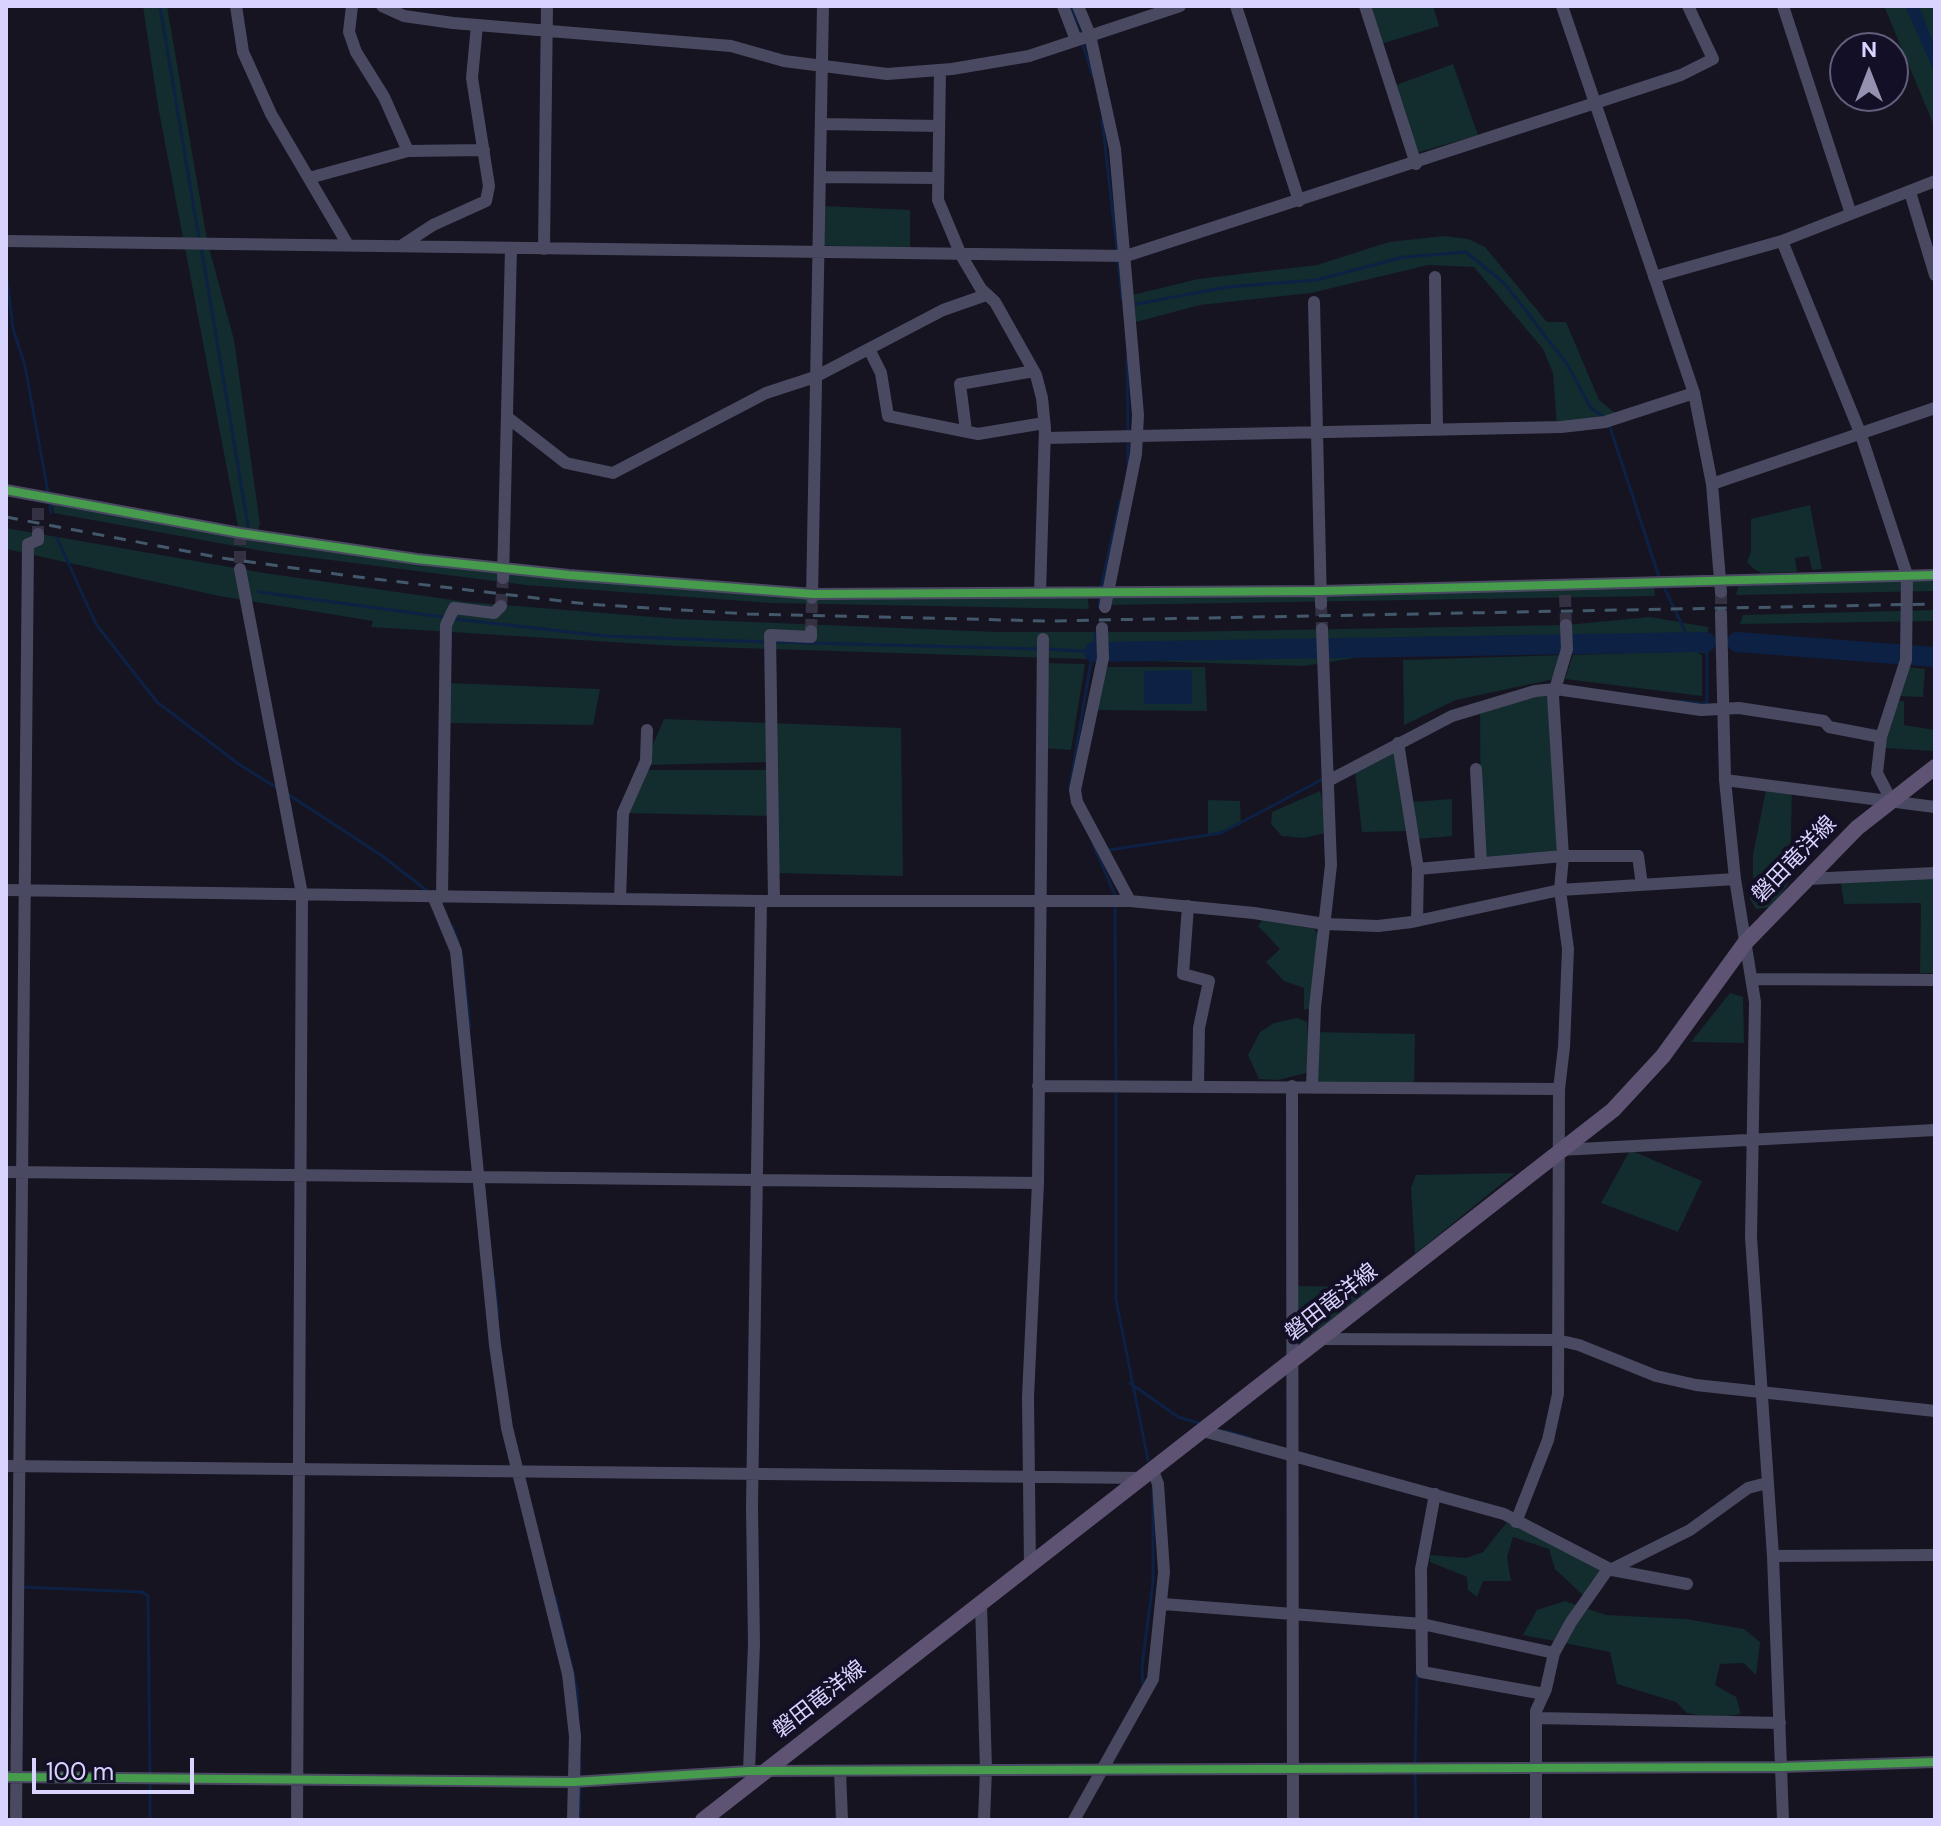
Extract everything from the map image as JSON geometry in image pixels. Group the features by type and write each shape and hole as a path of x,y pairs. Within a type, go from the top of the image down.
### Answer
{"main road":[{"name":"磐田竜洋線","path":"703,1820 757,1771 1030,1567 1635,1090 1745,943 1857,828 1935,767"}],"street":[{"path":"236,6 243,52 271,114 348,245"},
{"path":"352,6 349,32 356,52 384,97 408,151"},
{"path":"544,249 547,6"},
{"path":"812,598 823,6"},
{"path":"1063,6 1076,40"},
{"path":"1078,6 1090,35 1115,149 1126,256 1137,436 1105,607"},
{"path":"389,8 404,16 477,25 731,46 823,67 887,74 940,70 1029,56 1180,6"},
{"path":"1236,6 1299,201"},
{"path":"1365,6 1416,164"},
{"path":"1562,6 1694,393 1712,484 1720,586"},
{"path":"6,241 1126,256 1416,164 1681,75 1713,59 1688,6"},
{"path":"1783,6 1851,214"},
{"path":"401,246 433,225 486,201 489,186 472,78 477,25"},
{"path":"940,70 938,200 961,255 986,295 995,302 1034,371 1042,398 1045,438 1040,593"},
{"path":"821,124 939,126"},
{"path":"309,178 408,151 484,150"},
{"path":"820,177 938,178"},
{"path":"1654,277 1782,241 1935,181"},
{"path":"1910,192 1935,275"},
{"path":"1782,241 1861,435 1907,575 1906,660 1881,737 1877,773 1891,800"},
{"path":"504,572 511,248"},
{"path":"1435,277 1437,430"},
{"path":"507,417 566,463 613,473 766,393 815,377 943,310 986,295"},
{"path":"1314,302 1321,597"},
{"path":"869,349 881,373 888,416 978,434 1044,423"},
{"path":"966,431 960,384 1034,371"},
{"path":"1045,438 1561,427 1605,422 1694,393"},
{"path":"1712,484 1935,408"},
{"path":"6,490 38,503 504,572 569,575 812,598 1040,593 1321,597 1720,586 1935,575"},
{"path":"16,1820 11,1777 12,1466 21,1172 28,544 38,540 38,534"},
{"path":"240,569 302,894 297,1820"},
{"path":"501,606 494,613 454,608 446,625 438,896 456,951 495,1345 515,1469 568,1674 575,1736 573,1820"},
{"path":"1721,614 1725,780 1735,879 1751,979 1756,1051 1751,1237 1759,1392 1773,1556 1783,1820"},
{"path":"1516,1522 1548,1440 1558,1394 1559,1089 1568,949 1560,890 1563,856 1556,689 1567,649 1566,625"},
{"path":"1102,628 1103,658 1075,790 1077,802 1130,901"},
{"path":"1312,1086 1315,1007 1331,865 1322,629"},
{"path":"757,1771 753,1472 767,901 770,635 811,637 811,631"},
{"path":"1030,1567 1028,1397 1038,1183 1038,903 1043,639"},
{"path":"1328,781 1452,716 1535,691 1556,689 1701,710 1739,708 1824,721 1829,727 1881,737"},
{"path":"620,899 623,813 646,761 647,730"},
{"path":"1398,743 1418,869 1417,921"},
{"path":"1476,769 1481,863"},
{"path":"1725,780 1935,807"},
{"path":"1418,869 1563,856 1638,856 1642,885"},
{"path":"1807,879 1935,873"},
{"path":"6,890 767,901 1130,901 1325,924 1378,926 1417,921 1560,890 1735,879"},
{"path":"1188,906 1183,974 1209,981 1199,1028 1198,1086"},
{"path":"1751,979 1935,980"},
{"path":"1038,1086 1559,1089"},
{"path":"1292,1086 1293,1820"},
{"path":"1560,1150 1935,1130"},
{"path":"6,1172 1038,1183"},
{"path":"1322,1339 1557,1340 1579,1345 1656,1376 1696,1385 1935,1411"},
{"path":"1203,1431 1504,1514 1612,1570 1687,1584"},
{"path":"12,1466 298,1466 1031,1477 1148,1474 1158,1484 1164,1535 1163,1604 1153,1679 1074,1820"},
{"path":"1536,1820 1536,1718 1554,1653 1571,1622 1612,1570 1690,1530 1748,1488 1767,1483"},
{"path":"1435,1494 1421,1569 1422,1672 1544,1694"},
{"path":"1773,1556 1935,1555"},
{"path":"981,1604 986,1769 984,1820"},
{"path":"1163,1604 1422,1624 1554,1653"},
{"path":"1536,1718 1780,1723"},
{"path":"11,1777 573,1782 757,1771 1782,1767 1935,1762"},
{"path":"840,1771 842,1820"}],"green space":[{"path":"143,6 167,6 207,240 234,340 260,524 256,534 338,547 810,593 1087,593 1089,609 771,603 526,585 268,552 54,513 52,503 239,532 158,106"},
{"path":"1365,6 1433,6 1439,26 1378,45"},
{"path":"1884,6 1935,6 1935,128 1909,66 1909,32 1895,32"},
{"path":"1453,64 1478,135 1416,153 1391,87"},
{"path":"824,206 910,210 910,249 818,245"},
{"path":"1444,236 1468,239 1485,247 1547,322 1566,322 1599,400 1620,417 1557,427 1553,373 1543,349 1474,267 1428,265 1311,293 1200,305 1132,323 1129,296 1198,279 1317,265 1389,242"},
{"path":"1810,505 1822,569 1812,570 1809,556 1795,558 1797,572 1762,573 1754,569 1747,562 1751,552 1751,519"},
{"path":"6,528 264,573 467,602 678,619 997,632 1175,632 1566,625 1650,617 1708,627 1709,653 1697,653 1702,655 1702,696 1565,679 1573,655 1630,653 1380,654 1304,666 676,646 371,627 373,621 219,596 6,549"},
{"path":"1935,576 1935,591 1736,595 1739,583"},
{"path":"1654,587 1655,596 1106,605 1108,593"},
{"path":"1935,610 1935,621 1740,624 1743,615"},
{"path":"1565,655 1559,678 1456,700 1404,725 1403,660"},
{"path":"1043,663 1085,664 1071,750 1042,748"},
{"path":"1101,667 1205,667 1207,711 1092,710"},
{"path":"1908,667 1925,669 1923,697 1899,696"},
{"path":"449,683 600,689 593,725 449,723"},
{"path":"1551,689 1563,852 1481,859 1480,714 1535,691"},
{"path":"1898,701 1904,701 1904,725 1935,730 1933,751 1886,748 1885,737"},
{"path":"664,719 901,728 903,876 773,873 772,816 623,813 642,770 772,770 771,762 644,765"},
{"path":"1399,747 1412,831 1362,832 1355,771"},
{"path":"1767,785 1792,788 1790,876 1753,878 1753,855"},
{"path":"1320,791 1330,832 1304,838 1282,836 1271,824 1272,812"},
{"path":"1452,799 1452,836 1417,839 1412,802"},
{"path":"1208,800 1240,801 1241,825 1208,835"},
{"path":"1935,874 1935,973 1920,973 1921,903 1844,904 1840,877"},
{"path":"1789,882 1773,907 1756,909 1750,899 1751,884"},
{"path":"1263,919 1315,929 1322,950 1315,1007 1304,1010 1304,988 1284,981 1266,962 1280,949 1258,926"},
{"path":"1730,993 1743,997 1744,1043 1691,1042"},
{"path":"1297,1018 1307,1022 1308,1040 1314,1032 1415,1034 1414,1089 1312,1086 1312,1067 1306,1073 1278,1080 1259,1079 1248,1055 1260,1032 1274,1023"},
{"path":"1630,1150 1702,1181 1678,1232 1601,1203"},
{"path":"1515,1173 1415,1254 1411,1188 1416,1175"},
{"path":"1290,1286 1376,1287 1295,1351"},
{"path":"1507,1522 1607,1567 1587,1599 1555,1569 1549,1549 1513,1537 1507,1557 1511,1581 1483,1581 1477,1597 1468,1590 1467,1577 1430,1562 1430,1555 1466,1558 1483,1552"},
{"path":"1565,1601 1606,1615 1686,1619 1744,1629 1760,1642 1756,1675 1744,1663 1720,1664 1715,1685 1736,1697 1741,1714 1714,1718 1687,1713 1676,1702 1617,1684 1610,1652 1523,1635 1537,1610"}],"water":[{"path":"1905,6 1919,6 1935,47 1935,74"},
{"path":"1192,670 1192,704 1144,704 1144,671"}],"waterway":[{"path":"160,6 199,239"},
{"path":"1071,6 1080,35"},
{"path":"1082,42 1093,77"},
{"path":"1102,119 1117,251"},
{"path":"201,246 248,526"},
{"path":"1131,305 1227,287 1316,280 1404,257 1466,252 1505,284 1567,364 1591,408 1605,418"},
{"path":"1118,258 1122,299"},
{"path":"6,271 13,328 25,366 48,492"},
{"path":"1127,358 1128,434"},
{"path":"1609,424 1659,577"},
{"path":"1128,442 1128,466"},
{"path":"1101,587 1120,501"},
{"path":"50,504 51,513"},
{"path":"57,538 96,624 157,702 240,765 279,789"},
{"path":"1664,587 1690,642 1707,646 1707,704 1679,701"},
{"path":"259,592 443,617"},
{"path":"1099,607 1100,595"},
{"path":"455,619 605,636 766,642"},
{"path":"1070,786 1096,632"},
{"path":"774,642 1038,649"},
{"path":"1094,652 1706,642"},
{"path":"1737,642 1935,657"},
{"path":"1046,649 1094,652"},
{"path":"1109,850 1221,833 1323,779"},
{"path":"289,795 381,855 430,893"},
{"path":"1093,844 1115,895"},
{"path":"1115,903 1116,1083"},
{"path":"452,926 458,941"},
{"path":"462,956 470,1028"},
{"path":"1116,1091 1116,1300 1148,1460"},
{"path":"494,1278 498,1314"},
{"path":"1130,1383 1178,1417 1199,1423"},
{"path":"1226,1431 1250,1438"},
{"path":"1143,1686 1142,1666 1153,1582 1153,1491"},
{"path":"22,1587 142,1592 148,1596 150,1776"},
{"path":"555,1596 577,1689 578,1713"},
{"path":"1415,1766 1417,1674"},
{"path":"580,1761 580,1777"},
{"path":"1415,1774 1416,1820"},
{"path":"150,1784 150,1820"},
{"path":"579,1820 580,1785"}],"tunnel":[{"path":"38,508 38,534"},
{"path":"240,533 240,569"},
{"path":"501,606 503,578"},
{"path":"1721,592 1721,614"},
{"path":"1565,595 1566,625"},
{"path":"811,631 812,602"},
{"path":"1321,604 1322,629"}],"railway":[{"path":"6,517 222,558 358,577 587,604 747,614 1049,621 1935,604"}],"cycle path":[{"path":"6,490 240,533 417,559 569,575 813,594 1321,591 1935,575"},
{"path":"6,1777 573,1782 749,1771 1782,1767 1935,1762"}]}
